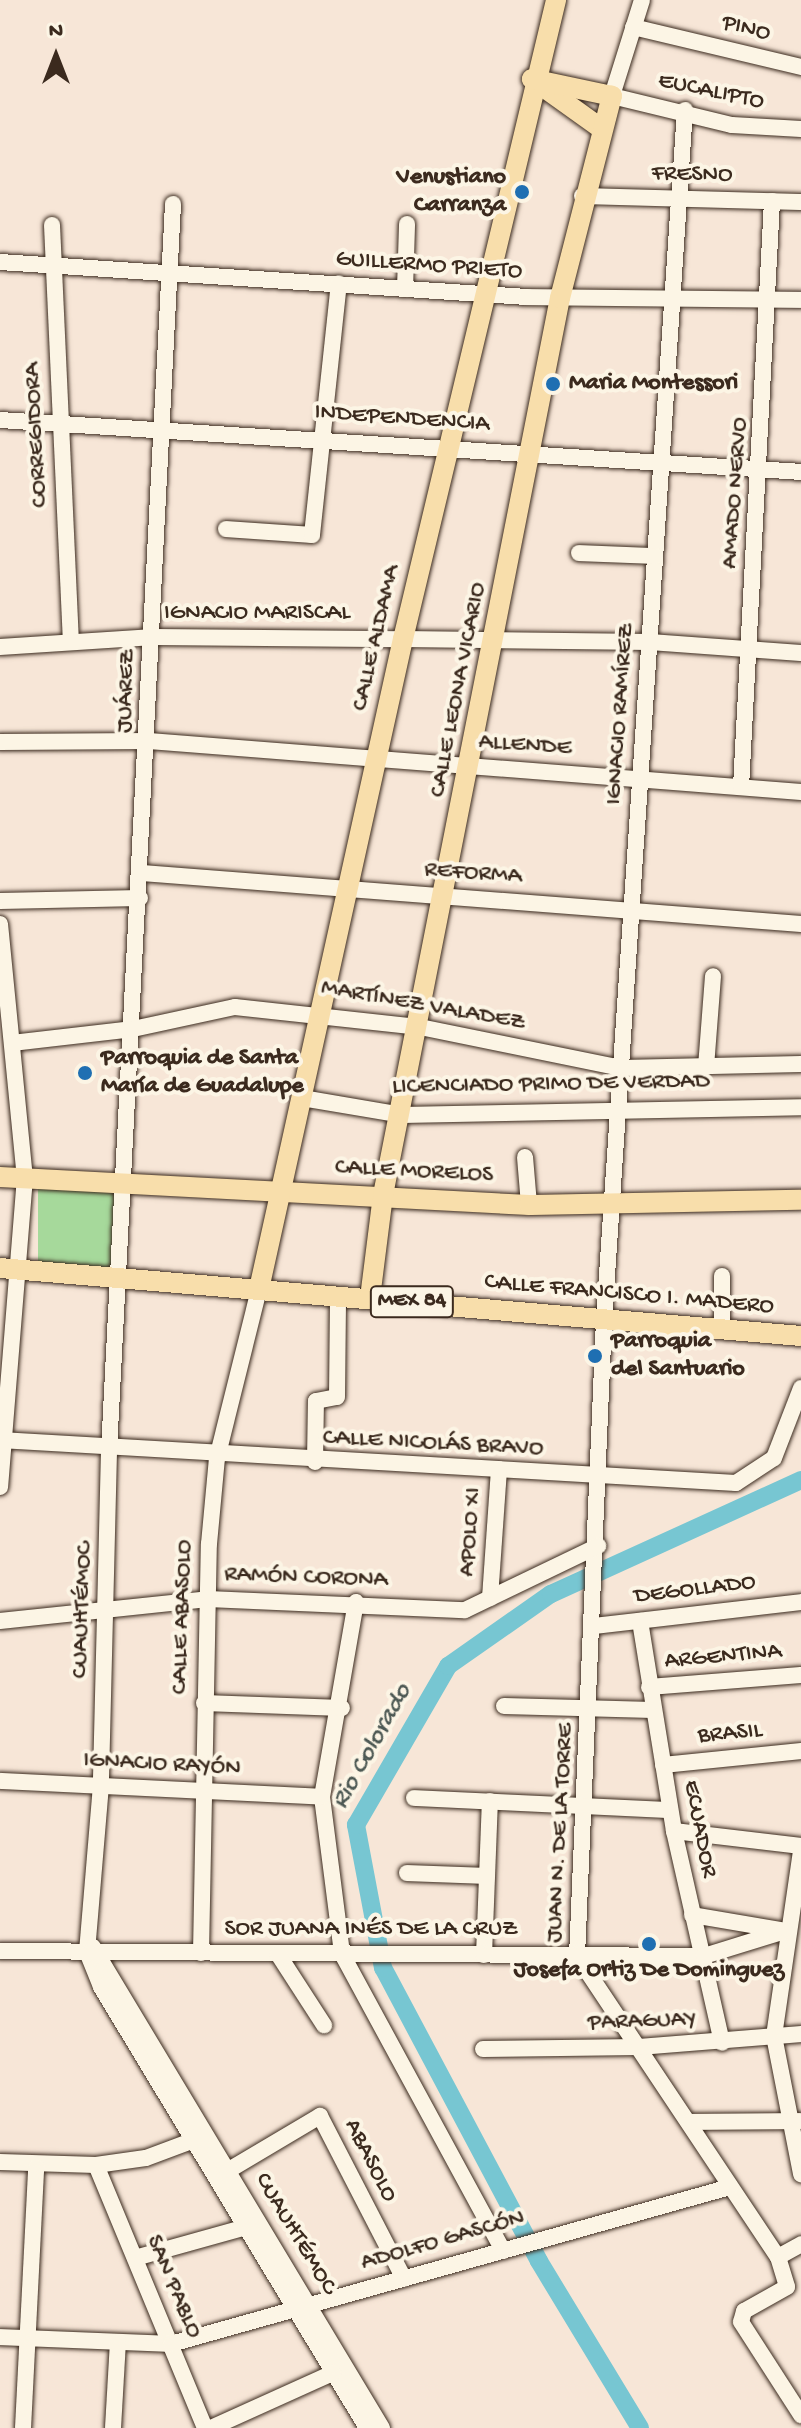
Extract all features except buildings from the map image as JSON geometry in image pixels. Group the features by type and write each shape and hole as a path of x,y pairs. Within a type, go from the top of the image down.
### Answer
{"main road":[{"name":"CALLE ALDAMA","path":"259,1289 324,1012 403,639 532,79 556,0"},
{"path":"532,79 612,96"},
{"path":"532,79 602,129"},
{"name":"CALLE LEONA VICARIO","path":"370,1298 383,1195 420,1027 560,298 582,196 612,96"},
{"name":"CALLE MORELOS","path":"0,1177 123,1179 281,1192 529,1205 801,1200"},
{"name":"MEX 84","path":"0,1268 23,1269"},
{"name":"CALLE FRANCISCO I. MADERO","path":"23,1269 801,1336"}],"street":[{"path":"612,96 642,0"},
{"name":"PINO","path":"633,27 801,67"},
{"name":"EUCALIPTO","path":"612,96 685,110 732,125 801,129"},
{"name":"IGNACIO RAMÍREZ","path":"604,1320 685,110"},
{"name":"FRESNO","path":"582,196 801,202"},
{"name":"AMADO NERVO","path":"741,787 761,469 772,201"},
{"name":"JUÁREZ","path":"121,1279 123,1179 149,741 173,204"},
{"path":"405,289 407,224"},
{"name":"CORREGIDORA","path":"52,225 71,642"},
{"name":"GUILLERMO PRIETO","path":"0,262 172,276 339,283 560,298 801,300"},
{"path":"226,529 312,535 319,438 339,283"},
{"name":"INDEPENDENCIA","path":"0,420 162,426 801,472"},
{"path":"579,553 655,556"},
{"name":"IGNACIO MARISCAL","path":"0,647 154,637 650,642 801,653"},
{"name":"ALLENDE","path":"0,742 149,741 801,792"},
{"name":"REFORMA","path":"142,873 801,924"},
{"path":"0,901 140,898"},
{"path":"0,924 12,1043 8,1077 25,1177 23,1269 0,1487"},
{"path":"706,1067 713,976"},
{"name":"MARTÍNEZ VALADEZ","path":"12,1043 133,1029 235,1007 324,1012 420,1027 622,1068 801,1064"},
{"name":"LICENCIADO PRIMO DE VERDAD","path":"302,1098 402,1115 619,1106 801,1107"},
{"path":"525,1157 529,1205"},
{"path":"722,1276 722,1330"},
{"name":"CUAUHTÉMOC","path":"121,1279 109,1451 101,1785 91,1949 201,2137 244,2228 302,2306 382,2428"},
{"name":"CALLE ABASOLO","path":"201,1953 204,1703 217,1458 259,1289"},
{"path":"315,1462 316,1401 337,1397 338,1295"},
{"name":"JUAN N. DE LA TORRE","path":"604,1320 592,1713 577,1956 778,2257 787,2287 744,2311 741,2322 801,2415"},
{"name":"CALLE NICOLÁS BRAVO","path":"3,1440 217,1458 499,1469 599,1479 736,1483 759,1473 774,1458 801,1388"},
{"name":"APOLO XI","path":"490,1598 499,1469"},
{"name":"RAMÓN CORONA","path":"0,1621 208,1599 356,1602 465,1610 598,1551"},
{"path":"356,1602 342,1708 322,1797 344,1954 505,2251"},
{"name":"DEGOLLADO","path":"594,1626 801,1602"},
{"name":"ECUADOR","path":"640,1621 674,1831 722,2043"},
{"name":"ARGENTINA","path":"649,1687 801,1675"},
{"path":"204,1703 342,1708"},
{"name":"ARGENTINA","path":"504,1706 592,1713 653,1710"},
{"name":"BRASIL","path":"663,1765 801,1751"},
{"name":"IGNACIO RAYÓN","path":"0,1781 322,1797"},
{"path":"414,1798 670,1810"},
{"path":"484,1955 490,1801"},
{"path":"674,1831 801,1848 792,1932 774,2036 797,2121 801,2174"},
{"path":"407,1873 487,1876"},
{"path":"692,1915 792,1932"},
{"name":"SOR JUANA INÉS DE LA CRUZ","path":"0,1951 91,1949 278,1954 704,1956 792,1932"},
{"path":"278,1954 324,2025"},
{"name":"PARAGUAY","path":"483,2049 639,2047 722,2043 801,2034"},
{"name":"ABASOLO","path":"229,2170 320,2116 404,2279"},
{"path":"690,2122 797,2121"},
{"path":"0,2162 36,2167 96,2165 146,2158 201,2137"},
{"name":"CUAUHTÉMOC","path":"201,2137 229,2170 261,2222 333,2373 367,2428"},
{"name":"SAN PABLO","path":"96,2165 208,2428"},
{"path":"23,2428 36,2167"},
{"name":"ADOLFO GASCÓN","path":"0,2337 171,2344 730,2187"},
{"path":"135,2258 261,2222"},
{"path":"778,2257 801,2244"},
{"path":"113,2428 118,2342"},
{"path":"208,2428 333,2373"}],"green space":[{"path":"38,1183 123,1185 122,1270 38,1264"}],"waterway":[{"name":"Rio Colorado","path":"640,2428 539,2261 383,1968 356,1825 448,1666 551,1594 801,1480"}],"place":[{"name":"Venustiano Carranza","path":"522,192"},
{"name":"Maria Montessori","path":"553,384"},
{"name":"Parroquia de Santa María de Guadalupe","path":"85,1073"},
{"name":"Parroquia del Santuario","path":"595,1356"},
{"name":"Josefa Ortiz De Dominguez","path":"649,1944"}]}
